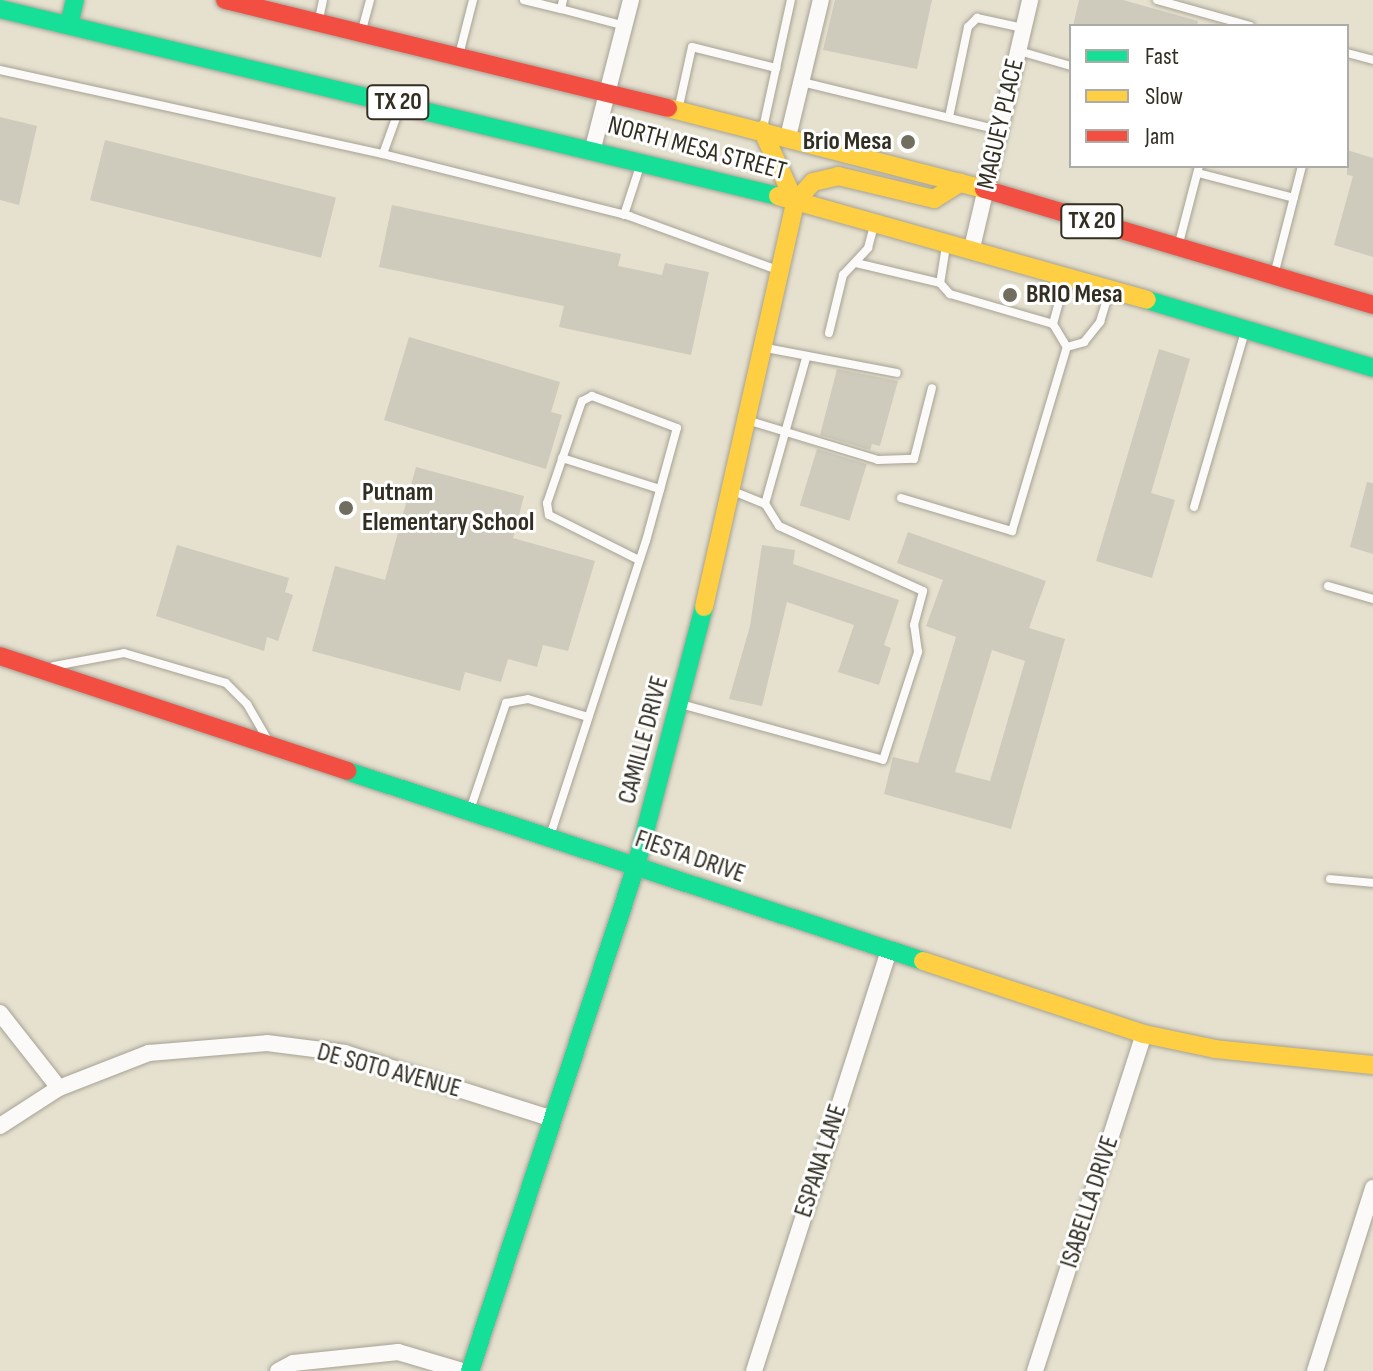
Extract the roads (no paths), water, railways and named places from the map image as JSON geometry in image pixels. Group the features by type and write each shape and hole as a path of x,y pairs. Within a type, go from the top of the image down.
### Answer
{"main road":[{"path":"69,25 75,0"},
{"name":"NORTH MESA STREET","path":"225,0 762,130 986,190 1373,305"},
{"name":"NORTH MESA STREET","path":"0,9 642,160 972,248 1373,368"},
{"path":"762,130 795,202 813,182 838,176 934,199 960,183"},
{"name":"CAMILLE DRIVE","path":"470,1371 636,866 682,704 749,421 795,202"},
{"name":"FIESTA DRIVE","path":"0,656 1144,1034 1215,1049 1373,1065"}],"street":[{"path":"593,148 631,0"},
{"path":"788,137 821,0"},
{"name":"MAGUEY PLACE","path":"972,248 1030,0"},
{"name":"ESPANA LANE","path":"754,1371 889,951"},
{"path":"0,1013 59,1088"},
{"name":"ISABELLA DRIVE","path":"1035,1371 1144,1034"},
{"name":"DE SOTO AVENUE","path":"0,1126 59,1088 149,1053 267,1043 345,1053 553,1119"},
{"path":"1315,1371 1373,1188"},
{"path":"278,1371 293,1363 398,1352 462,1371"}],"lane":[{"path":"318,22 323,0"},
{"path":"362,32 370,0"},
{"path":"459,56 473,0"},
{"path":"524,0 562,4 625,26"},
{"path":"762,130 791,0"},
{"path":"1157,0 1243,24"},
{"path":"949,117 968,27 977,18 1024,28"},
{"path":"678,109 692,47 776,68"},
{"path":"1019,51 1069,65"},
{"path":"1349,54 1373,60"},
{"path":"0,70 383,154 624,215 782,271"},
{"path":"801,82 999,130"},
{"path":"383,154 401,103"},
{"path":"624,215 642,160"},
{"path":"1274,275 1302,168"},
{"path":"1178,247 1198,170 1294,198"},
{"path":"829,333 843,275 868,248 875,222"},
{"path":"940,283 947,241"},
{"path":"856,263 940,283 950,294 1053,324 1067,347 1012,531 901,498"},
{"path":"1053,324 1066,276"},
{"path":"1067,347 1084,342 1100,322 1110,289"},
{"path":"1194,507 1246,330"},
{"path":"765,348 806,358 826,356 897,373"},
{"path":"765,504 806,358"},
{"path":"749,421 878,460 914,459 932,388"},
{"path":"550,837 660,489 677,428 673,423 592,396 582,401 547,503 549,515 637,559"},
{"path":"562,458 660,489"},
{"path":"682,704 883,760 918,652 914,625 923,591 779,526 765,504 732,490"},
{"path":"1328,586 1373,599"},
{"path":"39,669 124,653 226,683 247,704 272,745"},
{"path":"470,811 506,703 528,699 588,717"},
{"path":"1330,879 1373,883"}],"place":[{"name":"Brio Mesa","path":"908,142"},
{"name":"BRIO Mesa","path":"1010,295"},
{"name":"Putnam Elementary School","path":"346,508"}]}
